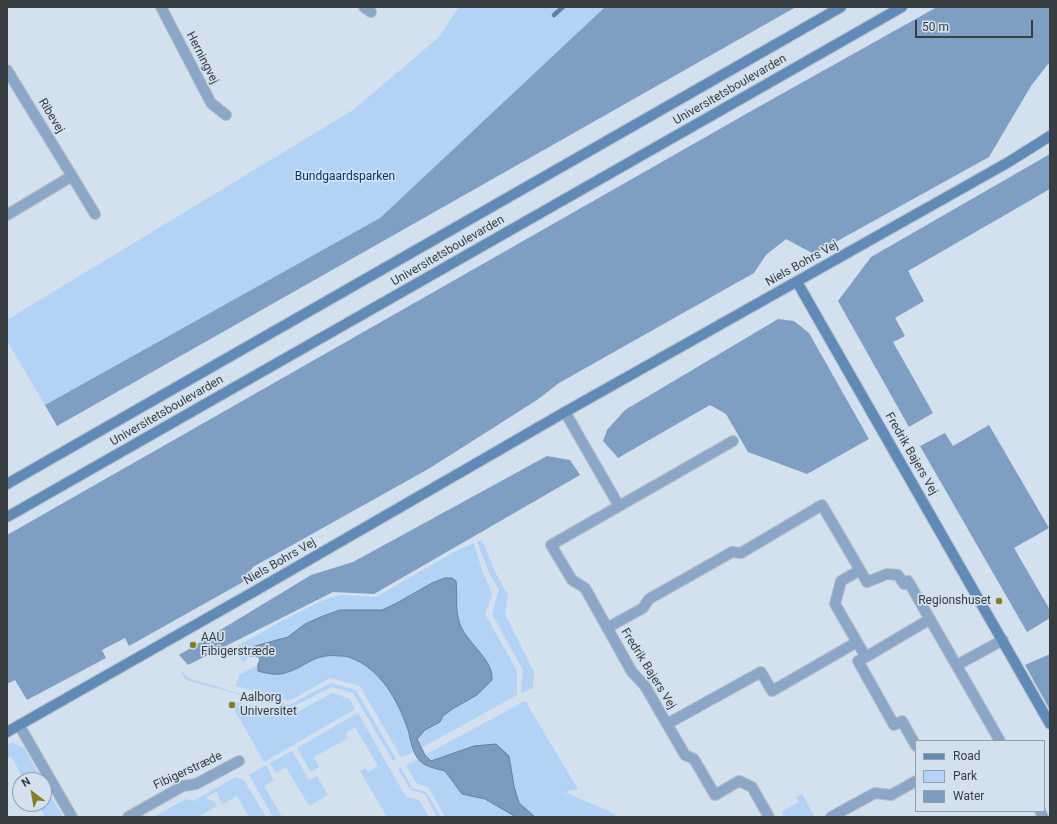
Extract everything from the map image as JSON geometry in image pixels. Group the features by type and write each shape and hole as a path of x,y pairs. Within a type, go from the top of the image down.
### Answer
{"main road":[{"name":"Universitetsboulevarden","path":"7,484 841,7"},
{"name":"Universitetsboulevarden","path":"7,517 902,7"},
{"name":"Niels Bohrs Vej","path":"7,732 565,412 1007,163 1050,136"},
{"name":"Fredrik Bajers Vej","path":"797,282 1050,724"}],"street":[{"name":"Herningvej","path":"161,7 211,103 226,116"},
{"name":"Ribevej","path":"7,70 95,214"},
{"path":"7,215 72,176"},
{"path":"565,412 619,506"},
{"name":"Fredrik Bajers Vej","path":"733,441 551,545 572,580 585,588 632,672 645,686 684,755 694,759 715,795 739,782 752,787 769,817"},
{"name":"Fredrik Bajers Vej","path":"607,628 643,608 649,599 732,552 741,553 822,505 869,583 887,574 898,575 904,584 908,581 999,740"},
{"path":"860,570 841,581 835,604 866,657"},
{"path":"915,744 902,721 894,725 858,661 930,619"},
{"path":"956,665 1003,640"},
{"name":"Fredrik Bajers Vej","path":"667,724 761,672 772,692 857,642"},
{"path":"19,725 72,817"},
{"name":"Fibigerstræde","path":"128,817 183,786 196,784 239,761"},
{"path":"831,817 875,794 891,795 915,782"}],"green space":[{"name":"Bundgaardsparken","path":"459,7 605,7 380,218 45,405 7,341 7,320 353,110 438,38"},
{"path":"482,540 496,574 508,595 505,614 534,672 533,688 521,693 523,670 492,614 499,589 491,577 477,542"},
{"path":"474,543 482,571 492,595 485,614 517,671 517,695 421,748 417,738 425,730 440,722 443,716 454,708 477,695 484,658 460,625 456,612 457,589 445,578 432,583 382,610 340,610 305,624 288,637 255,646 250,650 250,656 243,662 234,648 321,601 341,595 376,597 452,553"},
{"path":"330,655 350,657 365,665 385,685 400,710 414,752 401,757 360,686 330,678 289,701 236,686 239,675 258,665 258,670 295,670 314,658"},
{"path":"183,672 188,678 234,692 289,705 331,683 356,690 396,759 393,761 353,693 332,687 290,708 186,680 181,673"},
{"path":"332,693 350,699 355,709 264,762 229,700 288,716"},
{"path":"525,701 578,789 565,792 615,814 616,817 535,817 519,803 514,786 474,746 431,761 425,755"},
{"path":"358,713 406,797 419,800 429,817 387,817 360,771 365,768 368,772 378,766 355,727 346,733 348,738 314,757 319,767 311,772 297,748"},
{"path":"14,743 24,748 38,772 20,772 11,756 7,758 7,744"},
{"path":"292,751 309,780 317,776 328,795 309,806 286,767 276,773 270,763"},
{"path":"418,759 427,766 445,771 462,794 485,799 516,817 445,817 429,788 416,783 406,765"},
{"path":"266,765 274,780 264,786 282,817 273,817 249,775"},
{"path":"401,768 412,788 426,792 441,817 437,817 425,794 411,790 398,769"},
{"path":"236,777 244,780 266,817 249,817 237,796 223,804 217,791 205,798 214,801 217,806 198,817 154,817 186,799 193,801"},
{"path":"802,794 815,817 784,817 781,812 799,802 796,797"},
{"path":"52,798 63,817 45,817 42,812 52,812"}],"shaded area":[{"path":"605,7 796,7 57,426 45,405 380,218"},
{"path":"937,7 1050,7 1050,63 1031,86 989,157 814,254 786,239 766,255 754,273 559,383 537,400 430,468 253,567 243,582 129,646 125,638 102,650 106,658 27,700 15,680 7,684 7,535 753,110"},
{"path":"1050,154 1050,189 908,271 924,301 895,318 905,336 893,342 933,413 909,427 838,301 871,257"},
{"path":"778,319 794,321 809,333 869,439 807,474 748,452 726,414 710,405 618,458 603,441 607,430 625,410"},
{"path":"989,425 1049,528 1014,548 1050,610 1050,618 1027,632 920,446 945,433 953,446"},
{"path":"547,456 570,460 580,475 374,594 333,592 188,665 179,655 311,575 353,562"},
{"path":"1050,654 1050,710 1025,665"}],"water":[{"path":"445,578 452,578 456,581 457,609 461,627 489,665 492,673 492,680 477,695 443,716 440,722 425,730 417,739 425,755 431,761 474,746 496,744 509,756 514,786 519,803 535,817 516,817 485,799 462,794 445,771 435,769 422,763 417,758 413,750 404,719 387,687 380,678 362,663 346,656 330,656 316,658 293,670 282,674 275,674 258,671 258,664 260,660 259,657 250,656 250,650 255,646 288,637 305,624 323,616 340,610 382,610 432,583"}],"waterway":[{"path":"554,15 563,7"}],"place":[{"name":"Regionshuset","path":"999,601"},
{"name":"AAU Fibigerstræde","path":"193,645"},
{"name":"Aalborg Universitet","path":"232,705"}]}
